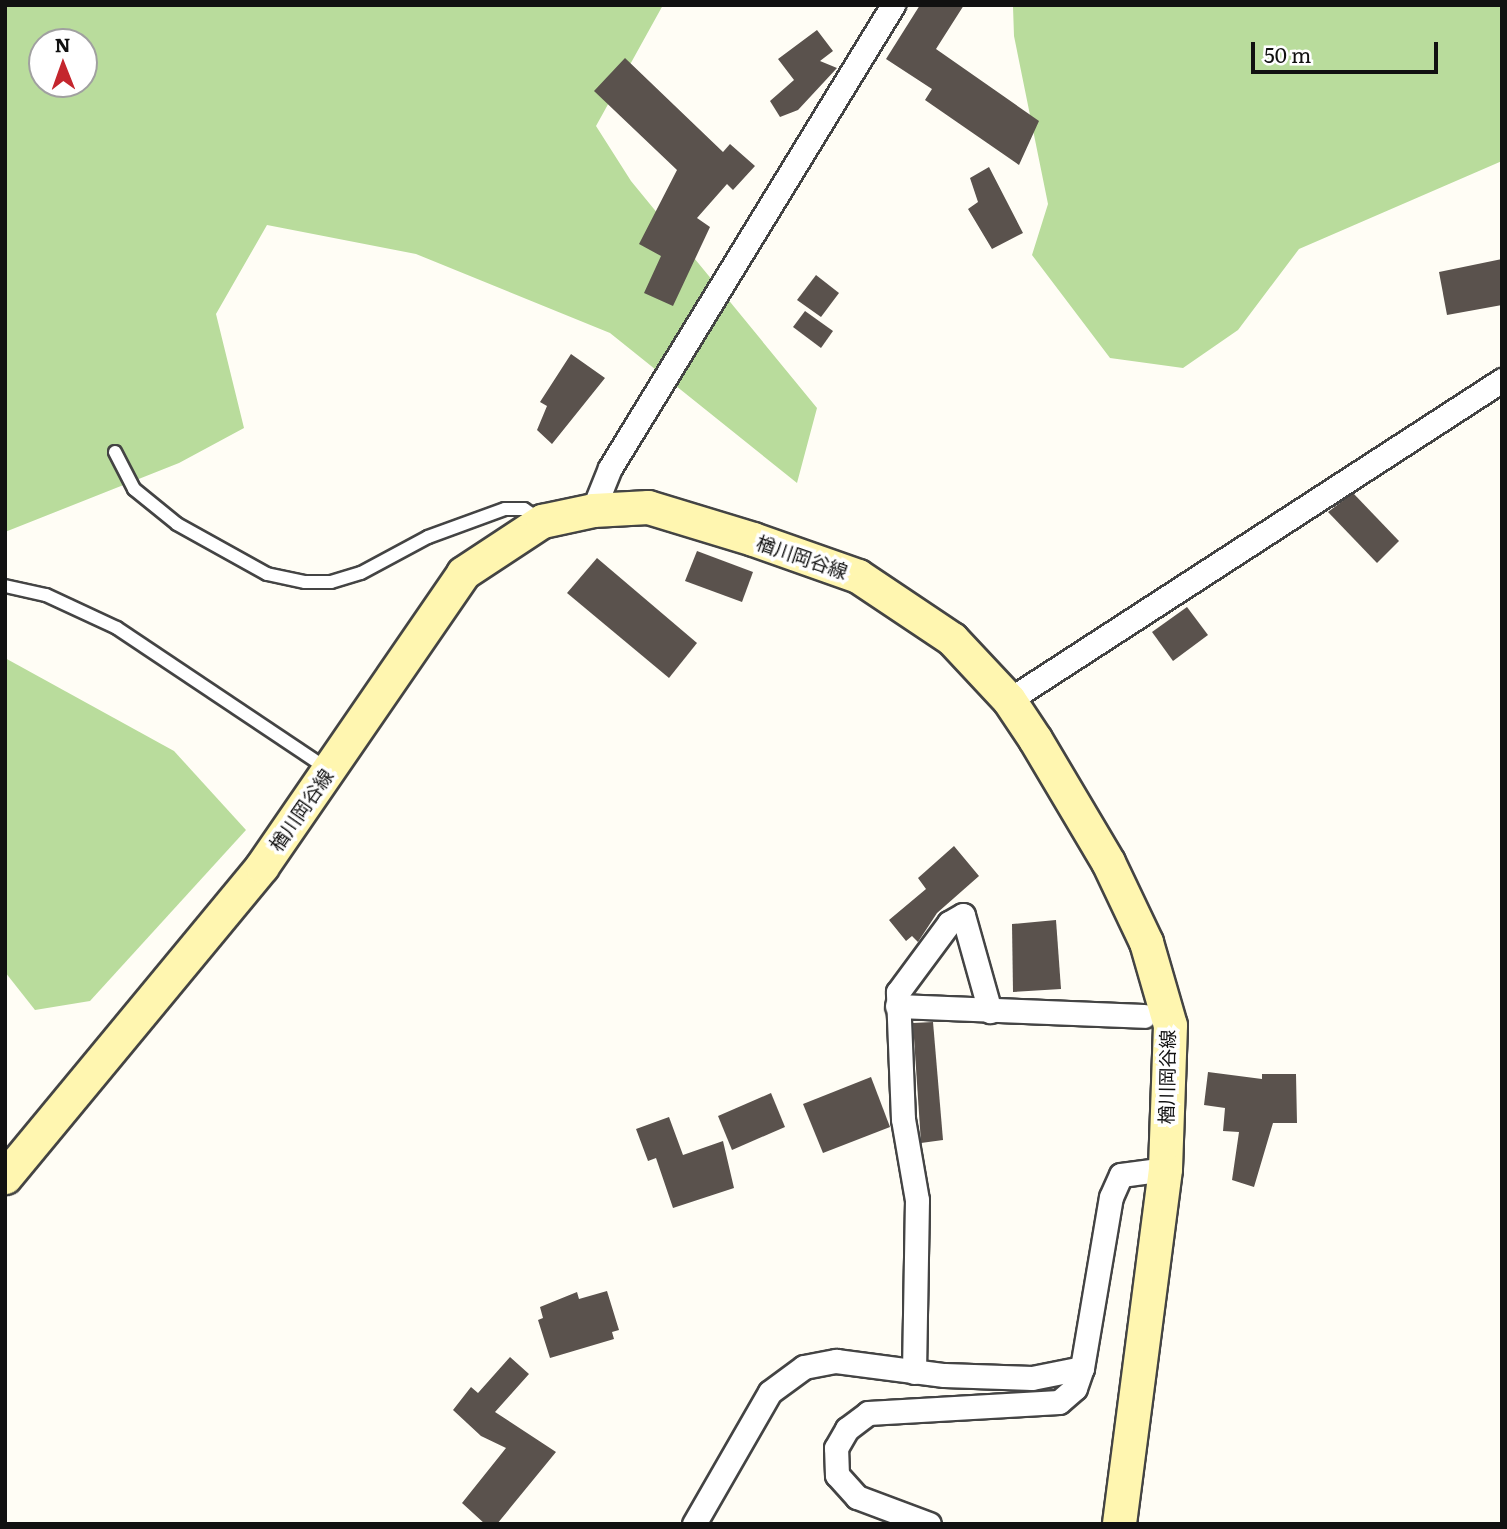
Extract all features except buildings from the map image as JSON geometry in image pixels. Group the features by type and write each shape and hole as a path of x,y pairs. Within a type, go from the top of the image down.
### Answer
{"main road":[{"name":"楢川岡谷線","path":"5,1177 262,866 463,573 542,522 593,510 648,507 858,576 952,639 1009,700 1108,862 1146,942 1170,1025 1165,1169 1119,1524"}],"street":[{"path":"593,510 610,468 893,5"},
{"path":"1009,700 1502,380"},
{"path":"914,1372 917,1200 903,1119 897,1006 905,977 948,923 963,915 990,1011"},
{"path":"897,1006 1144,1016"},
{"path":"929,1524 857,1497 837,1475 836,1448 847,1429 868,1413 1059,1402 1075,1388 1082,1368 1111,1197 1121,1175 1165,1169"},
{"path":"694,1524 770,1392 804,1367 836,1361 914,1372 1032,1377 1082,1368"}],"lane":[{"path":"116,453 134,489 177,524 267,574 305,582 331,582 361,573 428,537 505,509 524,509 542,522"},
{"path":"5,586 46,595 117,628 329,769"}],"green space":[{"path":"5,5 663,5 596,126 631,181 817,408 797,483 610,333 416,254 267,225 216,314 244,428 179,463 5,532"},
{"path":"1502,5 1502,161 1299,249 1238,330 1183,368 1110,358 1032,255 1048,204 1014,36 1013,7"},
{"path":"5,658 174,751 246,830 90,1001 35,1010 5,972"}]}
